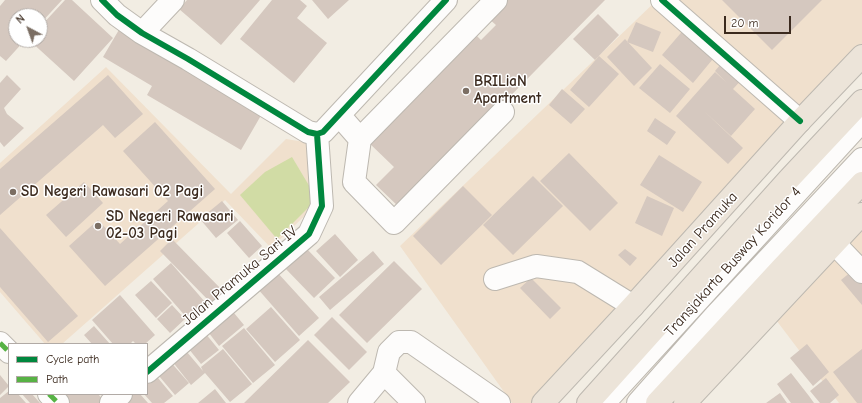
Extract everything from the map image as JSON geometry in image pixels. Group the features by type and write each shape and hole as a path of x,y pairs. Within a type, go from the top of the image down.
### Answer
{"main road":[{"name":"Jalan Pramuka","path":"543,403 800,121 862,56"},
{"name":"Jalan Pramuka","path":"588,403 789,179 862,101"},
{"path":"657,403 862,183"},
{"path":"685,403 862,214"}],"street":[{"path":"102,0 117,15 142,33 188,59 308,132 317,134 323,132 340,115 446,0"},
{"path":"142,33 173,0"},
{"path":"496,0 360,139 354,182 394,223 503,112"},
{"path":"662,0 800,121"},
{"path":"340,115 360,139"},
{"name":"Transjakarta Busway Koridor 4","path":"604,403 862,121"},
{"name":"Jalan Pramuka Sari IV","path":"148,371 310,234 322,206 317,134"},
{"name":"Transjakarta Busway Koridor 4","path":"638,403 715,316 862,159"},
{"path":"834,243 862,272"},
{"path":"495,279 536,266 578,272 633,306"},
{"path":"359,403 384,373 389,352 399,342 411,342 498,403"},
{"path":"0,343 8,351"},
{"path":"384,373 414,403"},
{"path":"50,395 58,403"},
{"path":"111,403 121,395"}],"shaded area":[{"path":"657,0 862,0 862,57 544,403 512,403 400,246"},
{"name":"SD Negeri Rawasari 02-03 Pagi","path":"106,67 231,194 286,139 311,143 317,204 271,248 225,200 63,343 44,343 0,292 0,163"},
{"path":"862,215 862,403 839,403 770,312"}],"green space":[{"path":"292,157 317,199 277,239 240,195 265,172"}],"building":[{"path":"5,0 62,0 48,15 48,8 8,8 8,48 18,48 6,61 0,56 0,6"},
{"path":"65,0 72,0 113,38 74,81 38,48 48,48 48,18"},
{"path":"187,0 260,0 221,45 179,9"},
{"path":"272,0 300,0 307,6 297,18 327,43 294,83 240,39"},
{"path":"312,0 349,0 328,19"},
{"name":"BRILiaN Apartment","path":"506,0 605,0 400,208 376,185 394,167 367,141 474,33 481,40 496,25 488,18"},
{"path":"722,0 822,0 772,50"},
{"path":"598,14 619,35 595,60 573,39"},
{"path":"636,22 661,32 653,52 627,42"},
{"path":"686,27 717,54 693,83 662,55"},
{"path":"120,28 263,112 241,150 147,95 152,86 103,57"},
{"path":"625,39 652,68 634,86 607,57"},
{"path":"599,56 619,74 589,107 570,90"},
{"path":"726,58 745,76 733,89 755,109 731,136 704,111 743,148 728,164 676,116 715,72 727,83 715,71"},
{"path":"660,64 690,89 670,113 639,88"},
{"path":"7,75 21,89 4,108 7,114 24,128 4,147 0,142 0,83"},
{"path":"108,75 143,114 115,138 103,125 0,215 0,169"},
{"path":"562,89 585,109 571,124 549,105"},
{"path":"655,118 676,132 667,145 647,131"},
{"path":"155,122 215,189 105,286 69,246 98,220 120,244 168,201 123,151"},
{"path":"569,153 618,203 590,231 540,181"},
{"path":"659,155 702,182 683,212 640,185"},
{"path":"533,176 563,206 513,255 483,225"},
{"path":"84,182 103,203 66,237 46,215"},
{"path":"463,186 492,215 441,265 413,236"},
{"path":"647,196 674,208 662,236 635,223"},
{"path":"222,201 238,220 216,238 200,219"},
{"path":"240,221 262,246 249,258 227,233"},
{"path":"0,228 78,316 48,342 0,287"},
{"path":"335,234 358,260 340,277 316,251"},
{"path":"172,239 225,293 213,305 160,251"},
{"path":"304,246 335,278 314,298 283,266"},
{"path":"625,249 637,258 630,266 618,255"},
{"path":"373,251 384,264 330,310 319,297"},
{"path":"394,261 422,289 367,343 339,315"},
{"path":"171,263 205,302 187,318 153,279"},
{"path":"857,267 862,273 862,305 841,280"},
{"path":"276,271 319,318 299,336 257,288"},
{"path":"531,278 561,308 550,319 520,288"},
{"path":"151,281 172,303 156,318 135,295"},
{"path":"120,295 155,335 146,343 135,343 133,341 131,343 112,343 92,320"},
{"path":"172,305 185,319 170,333 157,319"},
{"path":"229,307 244,325 219,346 205,328"},
{"path":"271,307 300,340 275,362 246,329"},
{"path":"332,317 367,352 349,370 314,335"},
{"path":"94,326 109,343 91,343 84,335"},
{"path":"201,328 219,350 201,364 184,343"},
{"path":"244,328 275,365 253,383 222,346"},
{"path":"308,340 350,382 328,403 244,403"},
{"path":"807,344 829,372 813,386 790,358"},
{"path":"181,345 203,371 201,367 223,349 252,384 230,402 205,373 191,385 168,356"},
{"path":"862,349 862,403 857,403 833,372"},
{"path":"168,359 189,383 175,395 154,370"},
{"path":"153,372 173,396 164,403 152,403 145,395 148,395 148,375"},
{"path":"791,373 814,403 791,403 777,384"},
{"path":"0,375 8,385 8,387 0,395"},
{"path":"826,378 839,395 830,403 820,403 810,391"},
{"path":"215,389 226,403 198,403"},
{"path":"8,392 8,395 19,395 26,403 0,403 0,398"},
{"path":"780,393 787,403 766,403"},
{"path":"23,395 33,395 40,403 30,403"},
{"path":"56,395 99,395 106,403 63,403"},
{"path":"129,395 141,395 148,403 119,403"}],"marked path":[{"path":"0,343 8,351"},
{"path":"50,395 58,403"}],"cycle path":[{"path":"102,0 117,15 142,33 188,59 308,132 317,134 323,132 446,0"},
{"path":"662,0 800,121"},
{"path":"148,371 309,234 322,206 317,134"}],"place":[{"name":"BRILiaN Apartment","path":"466,91"},
{"name":"SD Negeri Rawasari 02 Pagi","path":"13,192"},
{"name":"SD Negeri Rawasari 02-03 Pagi","path":"98,226"}]}
